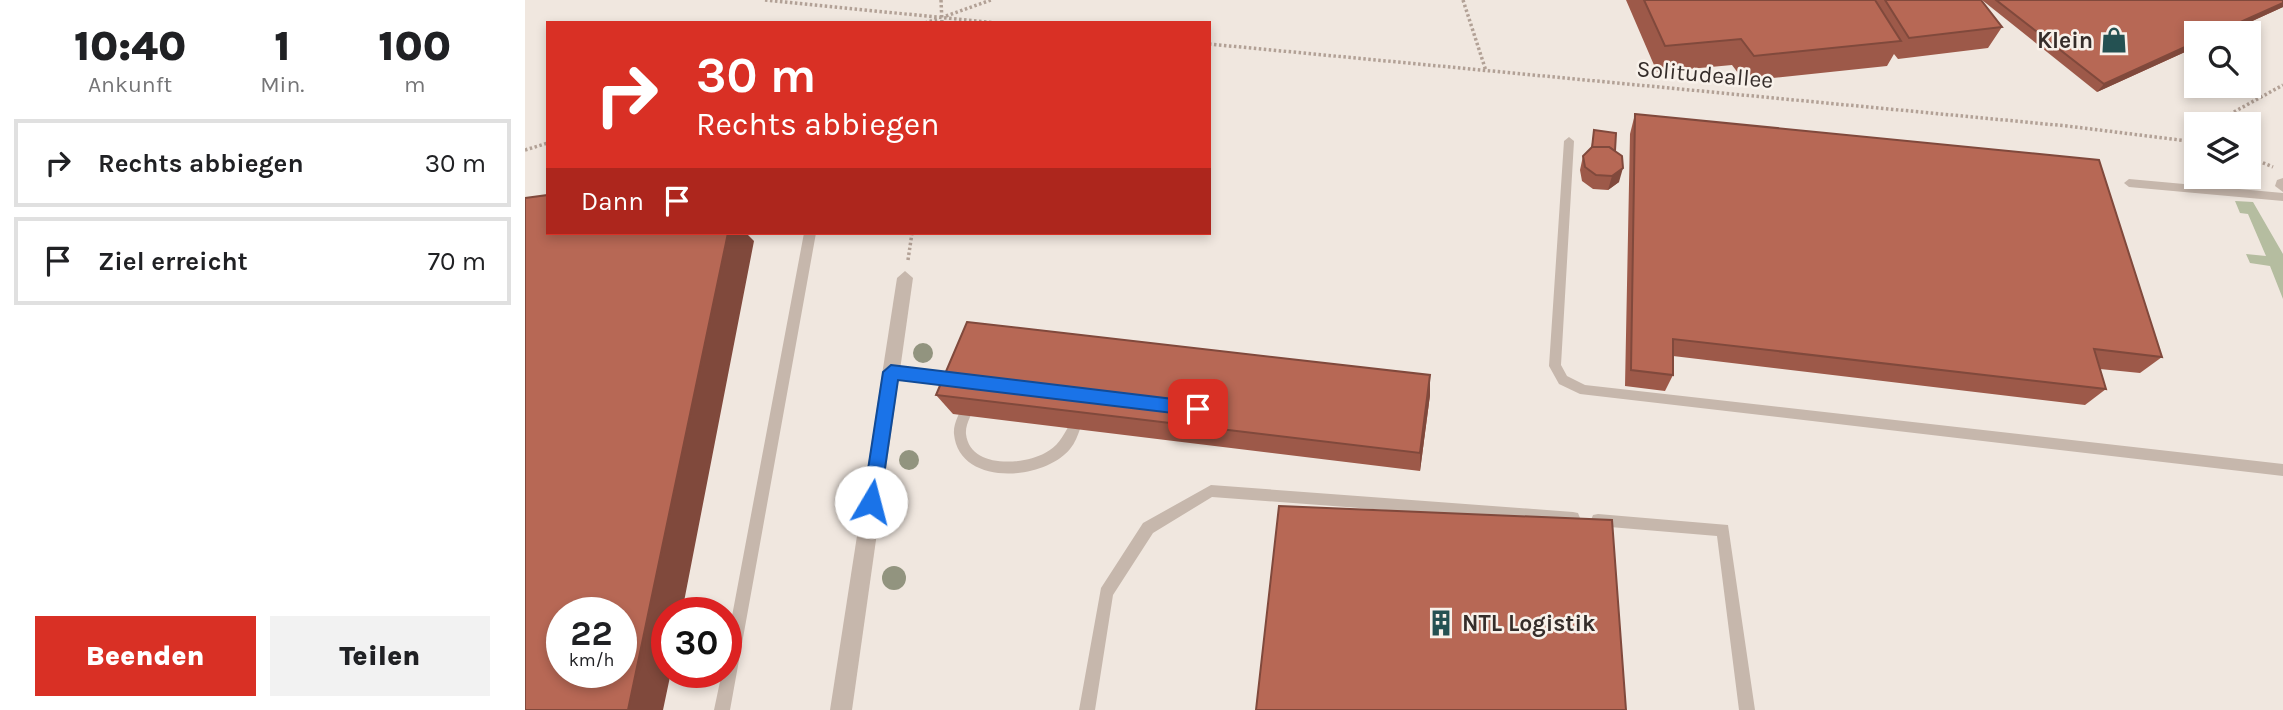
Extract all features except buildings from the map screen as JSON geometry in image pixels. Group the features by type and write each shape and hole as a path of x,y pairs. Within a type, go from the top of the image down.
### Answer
{"street":[{"path":"841,710 905,278"}],"lane":[{"path":"1569,141 1555,366 1563,380 1584,390 2283,470"},
{"path":"2129,183 2283,197"},
{"path":"722,710 810,235"},
{"path":"891,372 975,389 960,432 964,445 979,462 1001,467 1033,466 1055,457 1071,443 1074,429"},
{"path":"1087,710 1106,593 1148,528 1211,491 1723,530 1748,710"}],"path":[{"path":"765,0 960,21"},
{"path":"941,0 942,20"},
{"path":"942,20 991,0"},
{"path":"1463,0 1486,71"},
{"name":"Solitudeallee","path":"1211,44 2067,126 2184,141"},
{"path":"2234,112 2283,85"},
{"path":"525,150 546,144"},
{"path":"2261,162 2283,171"}],"green space":[{"path":"2235,201 2253,202 2283,254 2283,299 2270,266 2250,263 2246,254 2266,256 2248,214 2240,213"}],"place":[{"name":"Klein","path":"2114,40"},
{"name":"NTL Logistik","path":"1441,623"}],"route":[{"path":"871,502 891,372 1198,409"}]}
